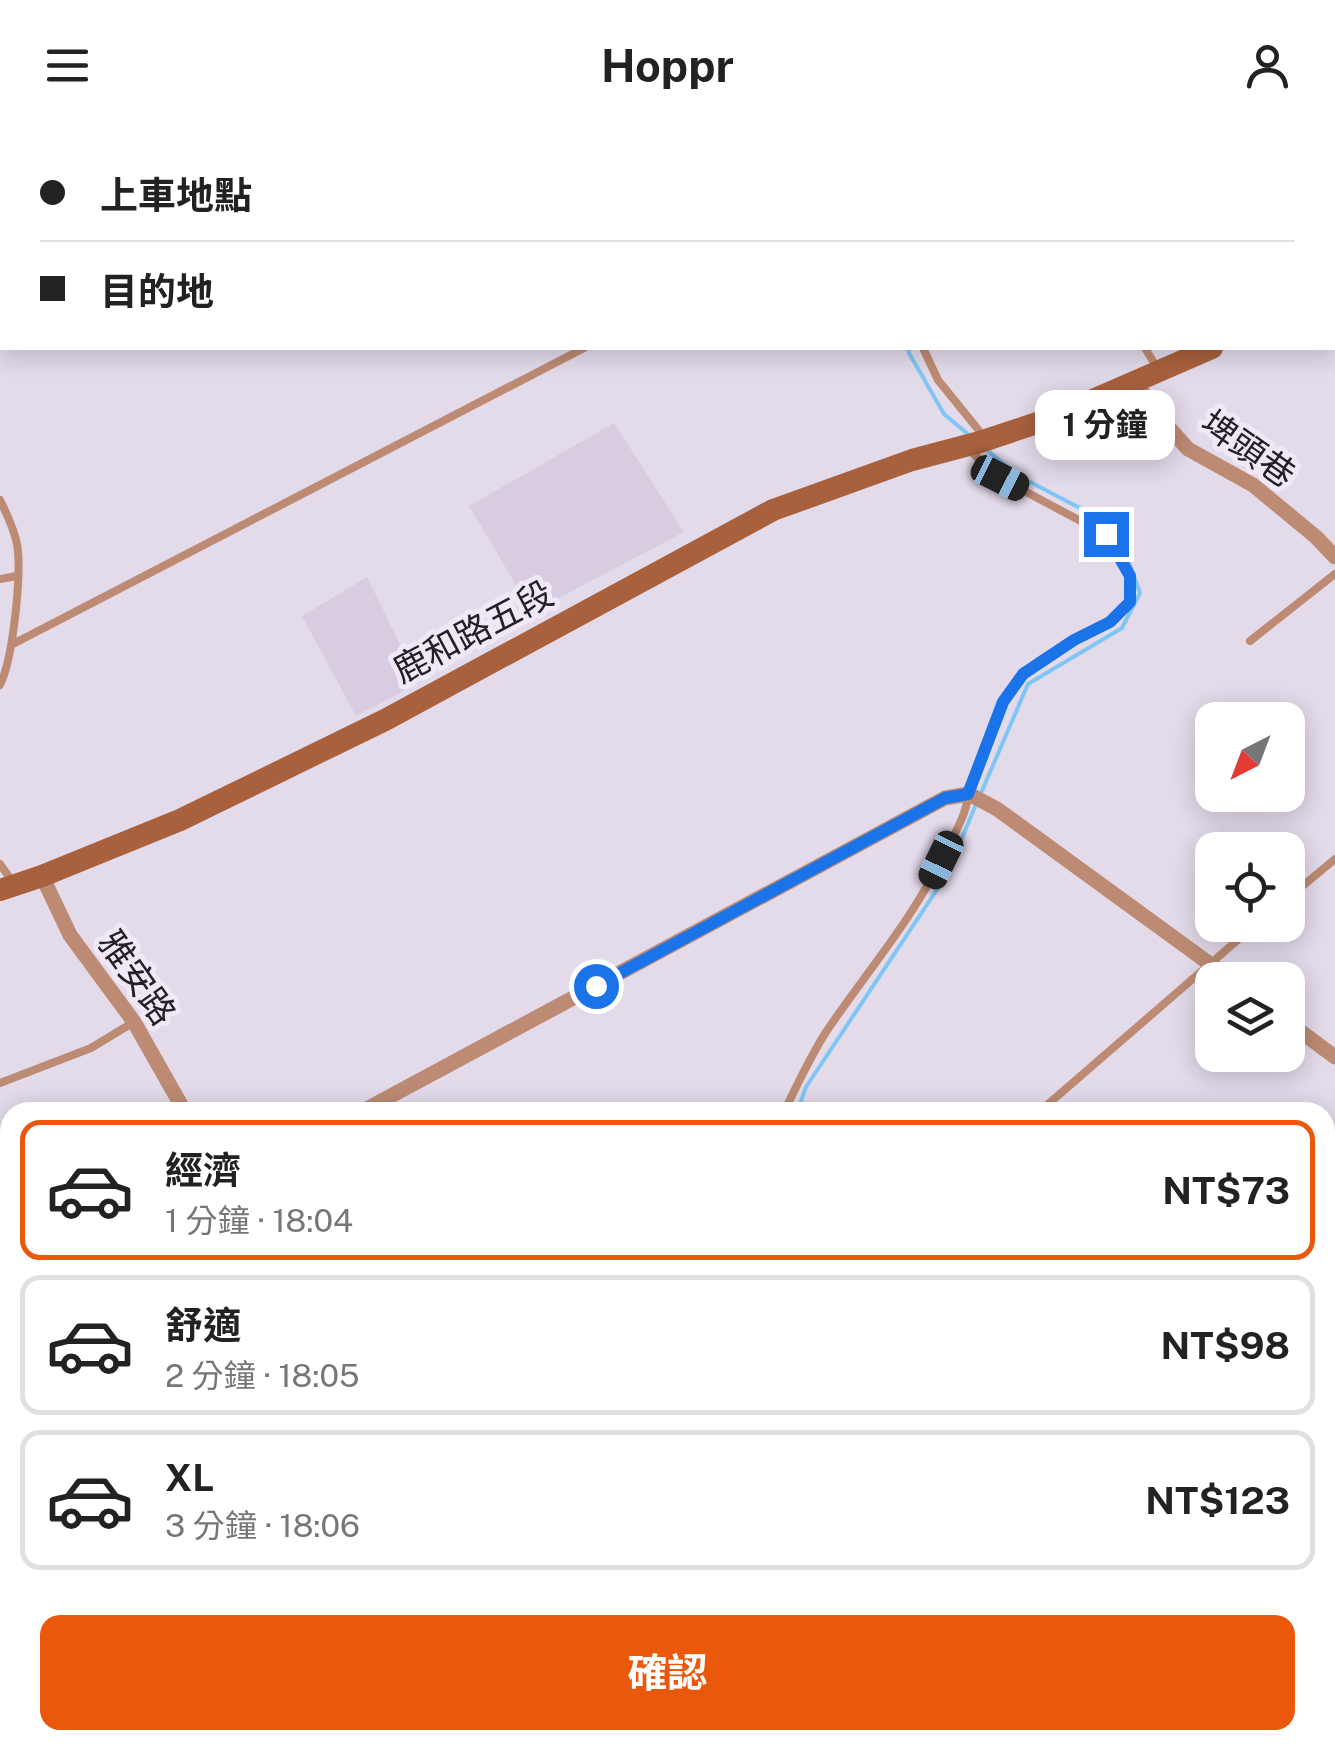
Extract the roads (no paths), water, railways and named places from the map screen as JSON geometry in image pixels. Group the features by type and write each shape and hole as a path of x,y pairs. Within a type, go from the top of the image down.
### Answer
{"main road":[{"name":"鹿和路五段","path":"7,887 180,820 385,720 773,510 912,460 1049,419 1208,350"}],"street":[{"name":"埤頭巷","path":"1136,382 1188,448 1253,486 1316,537 1335,558"},
{"path":"380,1102 945,798 968,794 996,809 1208,962"},
{"name":"雅安路","path":"42,876 70,935 134,1022 179,1102"},
{"path":"1305,1035 1335,1058"}],"lane":[{"path":"13,644 580,350"},
{"path":"789,1102 825,1033 926,891 963,817 1003,702 1023,674 1110,622 1130,602 1132,592 1130,576 1106,534 1000,478 975,444 925,350"},
{"path":"1147,350 1160,372"},
{"path":"0,500 18,546 13,644 0,685"},
{"path":"1250,641 1335,574"},
{"path":"0,579 17,576"},
{"path":"1305,884 1335,859"},
{"path":"0,864 7,887"},
{"path":"1210,962 1234,942"},
{"path":"1051,1102 1195,975"},
{"path":"0,1084 91,1048 134,1022"}],"waterway":[{"path":"908,350 944,414 970,436"},
{"path":"981,793 1028,684 1122,628 1140,593 1116,527 1015,474 985,448"},
{"path":"801,1102 806,1087 946,876 977,802"}]}
